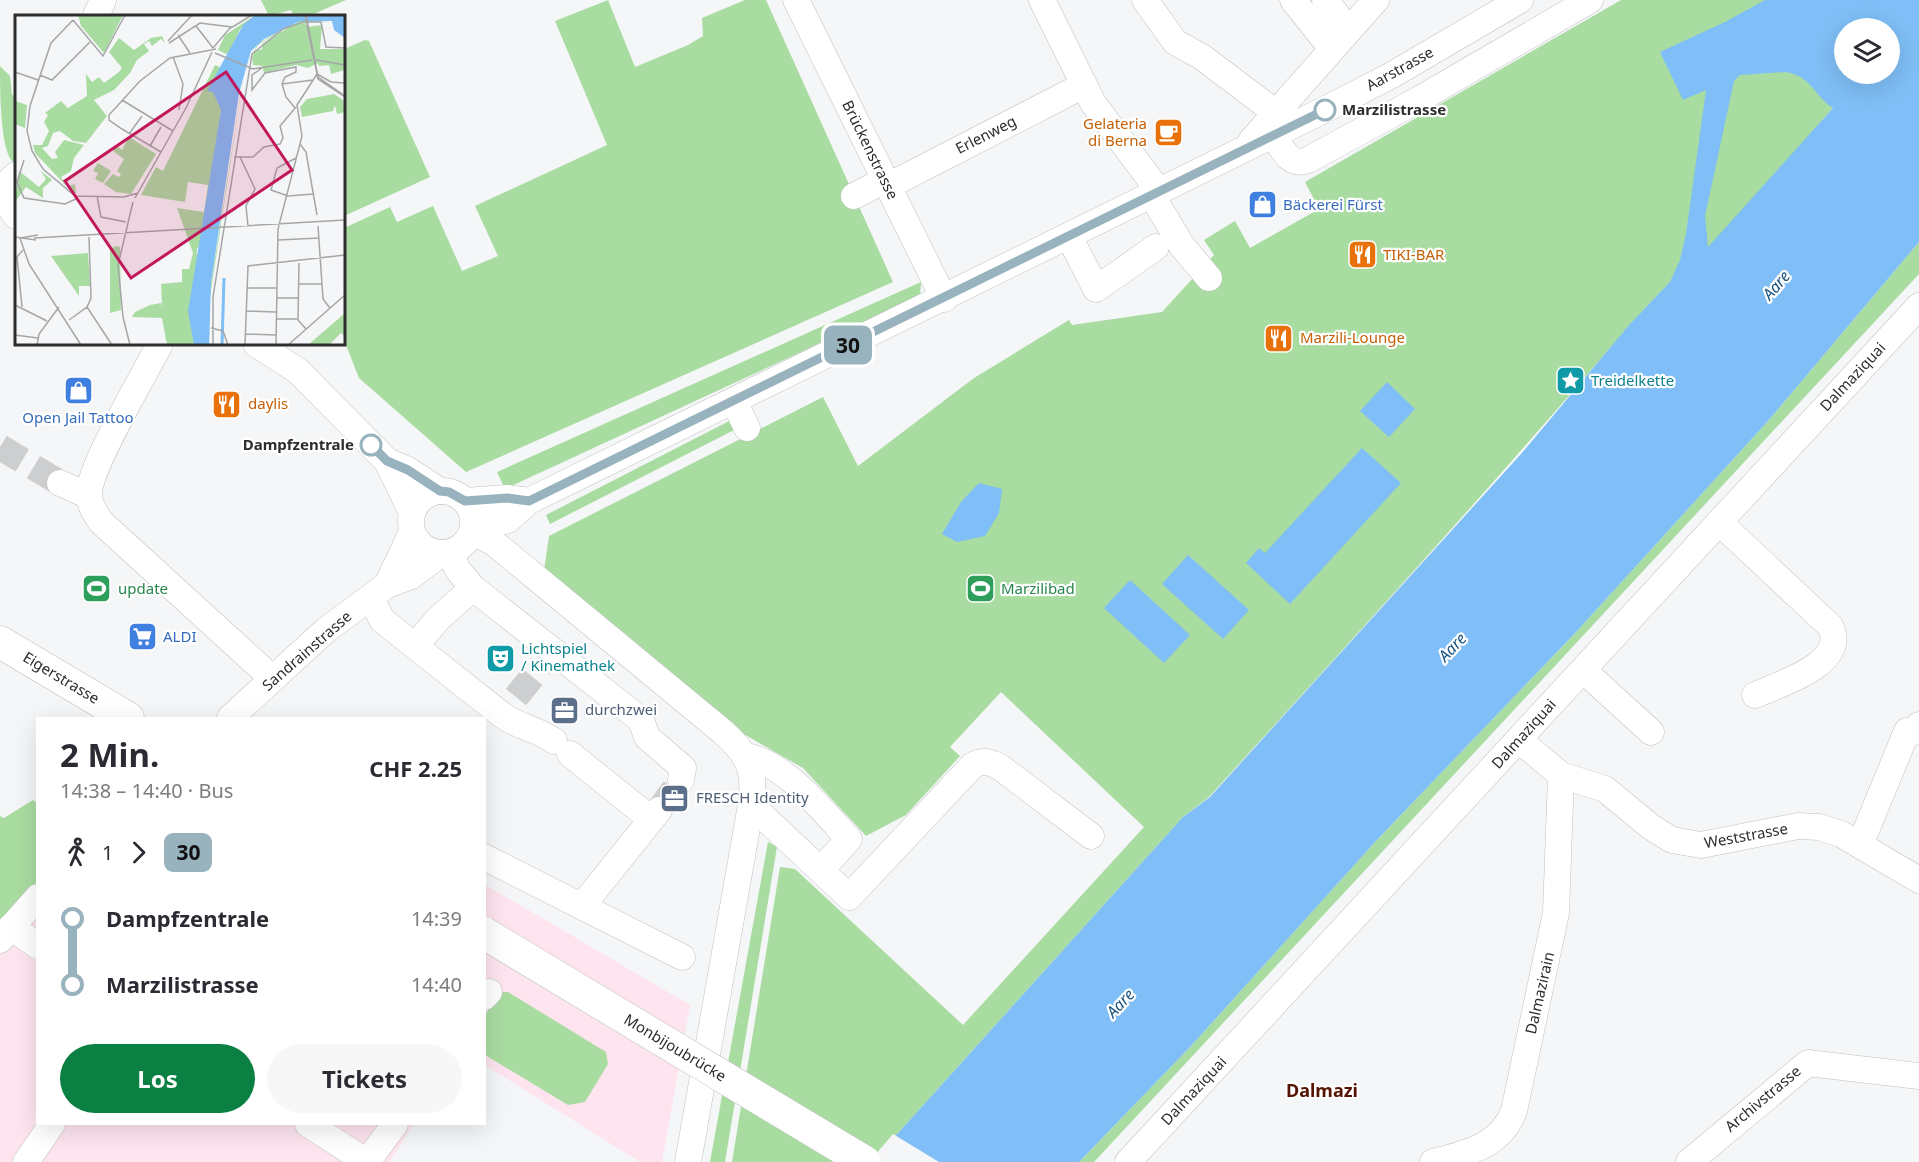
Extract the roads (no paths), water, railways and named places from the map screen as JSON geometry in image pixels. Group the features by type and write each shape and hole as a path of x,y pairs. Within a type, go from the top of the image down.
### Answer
{"main road":[{"name":"Eigerstrasse","path":"0,642 125,717"},
{"name":"Monbijoubrücke","path":"486,934 865,1162"}],"street":[{"path":"96,15 103,0"},
{"name":"Brückenstrasse","path":"796,0 944,299"},
{"path":"1042,0 1094,103 1155,192 1182,246 1209,278"},
{"path":"1145,0 1175,42 1202,57 1275,124 1288,158 1299,162 1308,160 1418,100 1590,0"},
{"path":"1293,0 1332,49"},
{"path":"387,461 412,522 427,549 446,553 464,545 514,516 529,501 944,299 1245,148 1275,124 1332,49 1337,15 1376,0"},
{"name":"Aarstrasse","path":"1275,124 1392,75 1520,0"},
{"name":"Erlenweg","path":"854,196 886,183 1084,85"},
{"path":"11,217 0,192 15,176"},
{"path":"1069,236 1096,289 1156,247"},
{"name":"Dalmaziquai","path":"1128,1162 1919,306"},
{"path":"159,345 94,472 89,496 101,522 273,679"},
{"path":"258,345 298,371 387,461 408,470 440,491 449,492 465,501 483,532 723,732 745,756 754,785 688,1162"},
{"path":"734,401 747,428"},
{"path":"60,483 89,496"},
{"path":"412,522 423,498 440,491"},
{"path":"465,501 507,498 529,501"},
{"name":"Sandrainstrasse","path":"379,592 412,522"},
{"path":"1719,522 1830,626 1835,638 1832,650 1810,670 1755,695"},
{"path":"446,553 473,588 547,659 641,720 647,737 683,768 681,780"},
{"name":"Sandrainstrasse","path":"247,714 273,679 326,630 379,592 411,576 446,553"},
{"path":"416,646 438,619 473,588"},
{"path":"379,592 382,620 416,646 509,706 515,724 544,734 655,814 582,906"},
{"path":"1582,670 1651,732"},
{"path":"1860,845 1907,730 1915,732 1919,725"},
{"name":"Weststrasse","path":"1519,740 1561,774 1605,789 1651,827 1680,842 1712,844 1809,826 1841,834 1919,880"},
{"path":"745,756 754,757 794,782 849,839 821,870"},
{"path":"751,805 849,897 972,766 984,761 1000,767 1091,836"},
{"name":"Dalmazirain","path":"1433,1162 1469,1153 1490,1143 1504,1128 1514,1111 1556,913 1561,774"},
{"path":"486,858 682,957"},
{"path":"36,899 6,934 36,945"},
{"name":"Archivstrasse","path":"1689,1162 1808,1063 1919,1076"},
{"path":"26,1162 51,1125"},
{"path":"310,1125 367,1162 394,1125"}],"water":[{"name":"Aare","path":"1765,0 1919,0 1919,242 1768,421 1577,631 1376,841 1191,1046 1079,1162 872,1162 1183,817 1210,797 1521,454 1630,324 1670,282 1680,260 1686,234 1706,90 1683,100 1660,52 1725,22","holes":["1785,72 1794,74 1807,82 1833,108 1708,247 1705,216 1734,81 1740,75"]},
{"path":"1387,382 1415,409 1389,437 1360,411"},
{"path":"1362,448 1401,483 1290,604 1246,563 1259,548 1265,553"},
{"path":"979,483 1002,489 999,513 985,536 957,542 942,534 961,502"},
{"path":"1188,555 1249,610 1223,639 1162,584"},
{"path":"1130,580 1190,635 1164,663 1104,608"}],"tunnel":[{"path":"0,447 60,483"},
{"path":"516,697 541,666"},
{"path":"659,810 681,780"}],"place":[{"name":"Marzilistrasse","path":"1325,110"},
{"name":"Gelateria di Berna","path":"1168,133"},
{"name":"Bäckerei Fürst","path":"1262,205"},
{"name":"TIKI-BAR","path":"1362,255"},
{"name":"Marzili-Lounge","path":"1279,338"},
{"name":"Treidelkette","path":"1570,381"},
{"name":"Open Jail Tattoo","path":"78,391"},
{"name":"daylis","path":"227,404"},
{"name":"Dampfzentrale","path":"371,445"},
{"name":"update","path":"97,589"},
{"name":"Marzilibad","path":"980,589"},
{"name":"ALDI","path":"142,637"},
{"name":"Lichtspiel / Kinemathek","path":"500,658"},
{"name":"durchzwei","path":"564,710"},
{"name":"FRESCH Identity","path":"675,798"}],"district":[{"name":"Dalmazi","path":"1322,1091"}]}
